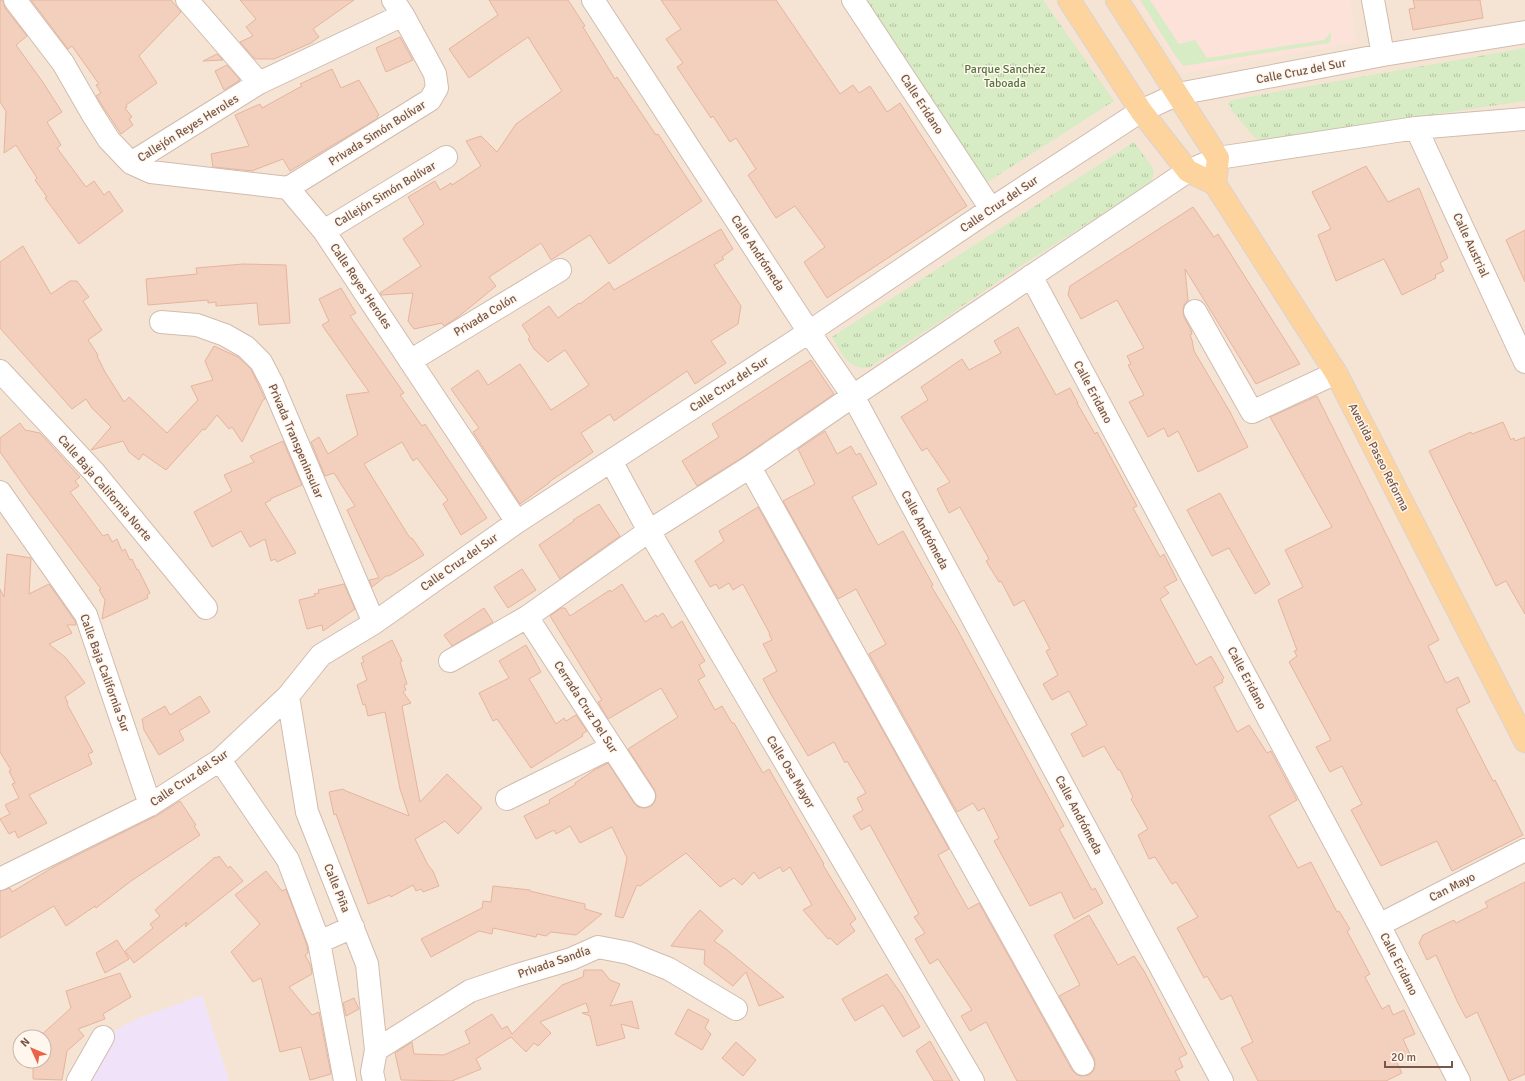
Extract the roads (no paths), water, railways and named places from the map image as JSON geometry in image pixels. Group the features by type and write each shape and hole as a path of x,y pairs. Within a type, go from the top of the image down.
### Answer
{"main road":[{"path":"1069,0 1141,110 1188,171 1215,184 1218,158 1117,0"},
{"name":"Avenida Paseo Reforma","path":"1215,184 1336,372 1525,741"}],"street":[{"name":"Callejón Reyes Heroles","path":"15,0 63,63 109,140 131,163 259,83 398,7"},
{"path":"188,0 259,83"},
{"name":"Calle Andrómeda","path":"593,0 809,332 853,396 1222,1081"},
{"name":"Calle Eridano","path":"853,0 991,209"},
{"path":"1373,0 1383,56"},
{"name":"Privada Simón Bolívar","path":"288,188 430,100 438,88 435,74 398,7"},
{"name":"Calle Cruz del Sur","path":"1,877 150,805 220,760 288,696 321,654 374,623 517,522 809,332 1141,110 1178,94 1383,56 1525,32"},
{"path":"450,661 527,617 649,531 750,467 1188,171 1218,158 1416,128 1525,119"},
{"name":"Calle Austrial","path":"1416,128 1525,362"},
{"name":"Callejón Simón Bolívar","path":"324,231 446,157"},
{"path":"131,163 151,172 288,188"},
{"name":"Calle Reyes Heroles","path":"288,188 324,231 517,522"},
{"name":"Privada Colón","path":"410,361 560,270"},
{"name":"Calle Eridano","path":"1031,276 1379,924 1459,1081"},
{"path":"1195,311 1252,412 1336,372"},
{"name":"Privada Transpeninsular","path":"161,322 197,326 225,335 246,347 261,362 272,383 374,623"},
{"name":"Calle Baja California Norte","path":"0,372 94,472 206,608"},
{"name":"Calle Osa Mayor","path":"611,461 649,531 973,1081"},
{"path":"750,467 1083,1064"},
{"name":"Calle Baja California Sur","path":"0,492 86,615 150,805"},
{"name":"Cerrada Cruz Del Sur","path":"527,617 644,796"},
{"name":"Calle Piña","path":"288,696 307,812 367,964 376,1050 372,1072 374,1081"},
{"path":"507,799 612,746"},
{"path":"220,760 288,860 319,942 345,1081"},
{"name":"Can Mayo","path":"1379,924 1525,850"},
{"path":"319,942 353,927"},
{"name":"Privada Sandía","path":"376,1050 470,991 571,959 598,947 629,953 669,969 736,1009"},
{"path":"78,1081 103,1037"}],"park label":[{"name":"Parque Sanchez Taboada","path":"1005,76"}]}
